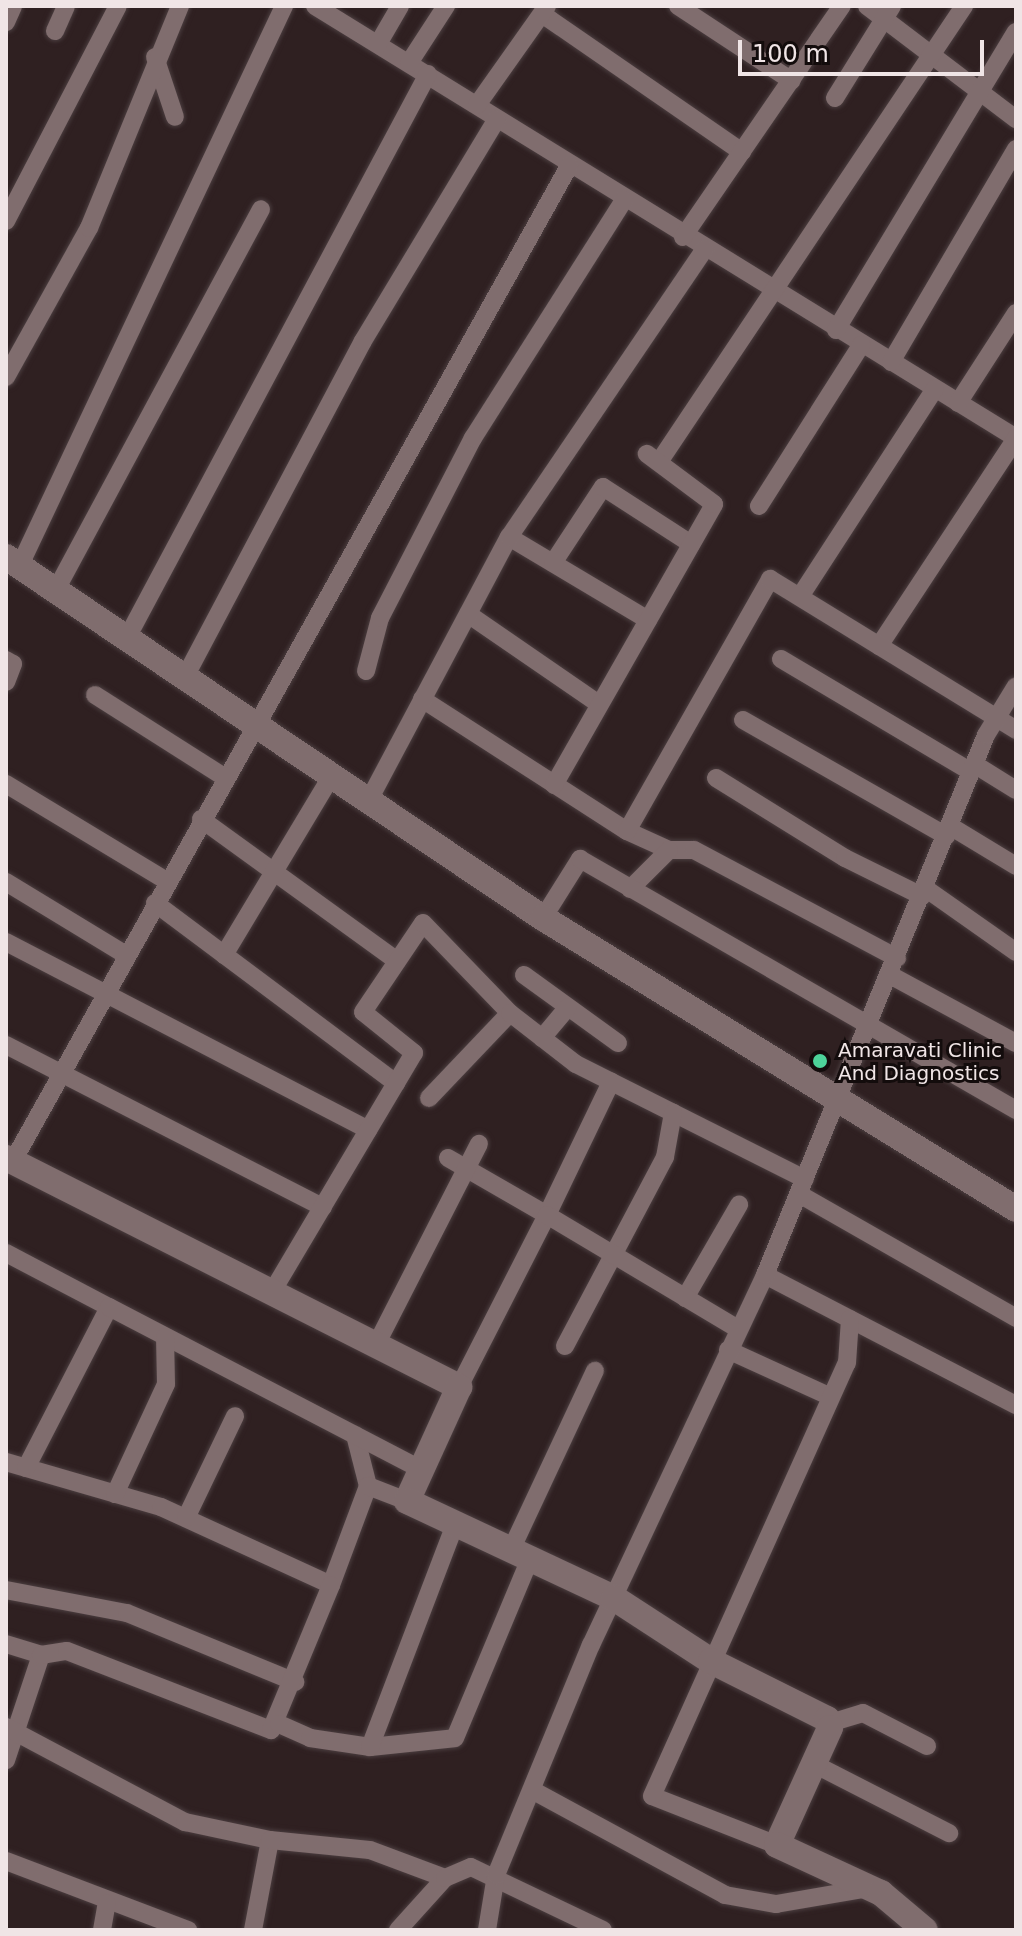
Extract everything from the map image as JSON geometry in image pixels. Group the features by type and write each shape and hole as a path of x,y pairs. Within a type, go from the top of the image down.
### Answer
{"street":[{"path":"6,22 13,6"},
{"path":"55,31 66,6"},
{"path":"6,221 118,6"},
{"path":"6,377 89,228 155,57 180,6"},
{"path":"284,6 14,560 128,636 252,726 370,798 543,918 1016,1209"},
{"path":"315,6 344,14 378,44 569,166 1016,438 879,646"},
{"path":"378,44 400,6"},
{"path":"409,63 446,6"},
{"path":"678,6 792,81"},
{"path":"683,237 842,6"},
{"path":"867,6 888,12 934,57 1016,119"},
{"path":"554,785 714,504 653,458 934,57 964,6"},
{"path":"477,105 544,10 742,152"},
{"path":"835,98 888,12"},
{"path":"836,330 1016,32"},
{"path":"155,57 175,117"},
{"path":"128,636 428,74"},
{"path":"185,677 363,341 497,119"},
{"path":"891,362 1016,149"},
{"path":"459,1387 10,1160 60,1076 252,726 569,166"},
{"path":"366,671 380,618 473,438 624,200"},
{"path":"57,588 261,209"},
{"path":"370,798 509,537 705,249"},
{"path":"958,403 1016,313"},
{"path":"759,506 861,345"},
{"path":"801,595 935,389"},
{"path":"553,563 603,487 691,544"},
{"path":"509,537 648,620"},
{"path":"627,831 770,579 801,595 1016,730"},
{"path":"468,614 599,704"},
{"path":"781,659 1016,790"},
{"path":"6,660 13,664 6,682"},
{"path":"487,1930 496,1875 532,1790 614,1598 765,1275 894,967 973,768 996,718 1016,686"},
{"path":"95,695 224,777"},
{"path":"422,699 627,831 669,850 694,850 894,967 1016,1043"},
{"path":"743,720 1016,866"},
{"path":"224,955 331,777"},
{"path":"716,778 845,858 924,892 1016,952"},
{"path":"6,784 167,881"},
{"path":"201,819 397,961"},
{"path":"630,889 669,850"},
{"path":"543,918 580,859 868,1029 1016,1110"},
{"path":"6,882 126,955"},
{"path":"155,903 396,1083"},
{"path":"272,1292 414,1053 363,1012 423,923 510,1013 542,1038 611,1082 673,1113 802,1187 1016,1318"},
{"path":"6,942 368,1130"},
{"path":"524,975 618,1043"},
{"path":"542,1038 568,1007"},
{"path":"429,1098 510,1013"},
{"path":"6,1045 60,1076 323,1207"},
{"path":"407,1501 459,1387 611,1082"},
{"path":"565,1346 665,1157 673,1113"},
{"path":"376,1345 464,1168 479,1144"},
{"path":"448,1158 738,1329"},
{"path":"685,1298 739,1205"},
{"path":"6,1253 422,1470"},
{"path":"765,1275 1016,1405"},
{"path":"26,1468 109,1307"},
{"path":"850,1319 847,1363 652,1796 777,1845 870,1888 925,1930"},
{"path":"115,1494 166,1384 165,1337"},
{"path":"728,1350 831,1397"},
{"path":"279,1724 310,1738 370,1747 455,1738 521,1554 595,1371"},
{"path":"186,1518 235,1416"},
{"path":"6,1644 41,1655 67,1651 262,1732 279,1724 368,1486 355,1435"},
{"path":"6,1462 186,1518 331,1585"},
{"path":"368,1486 407,1501 614,1598 711,1661 830,1723 863,1713 927,1746"},
{"path":"370,1747 455,1524"},
{"path":"6,1590 127,1613 295,1682"},
{"path":"6,1760 12,1729 41,1655"},
{"path":"777,1845 830,1723"},
{"path":"12,1729 185,1822 270,1840 370,1850 445,1878"},
{"path":"814,1764 949,1833"},
{"path":"532,1790 725,1895 776,1904 870,1888"},
{"path":"253,1930 270,1840"},
{"path":"6,1861 107,1903 188,1930"},
{"path":"398,1930 445,1878 471,1867 496,1875 603,1930"},
{"path":"102,1930 107,1903"}],"place":[{"name":"Amaravati Clinic And Diagnostics","path":"820,1061"}]}
